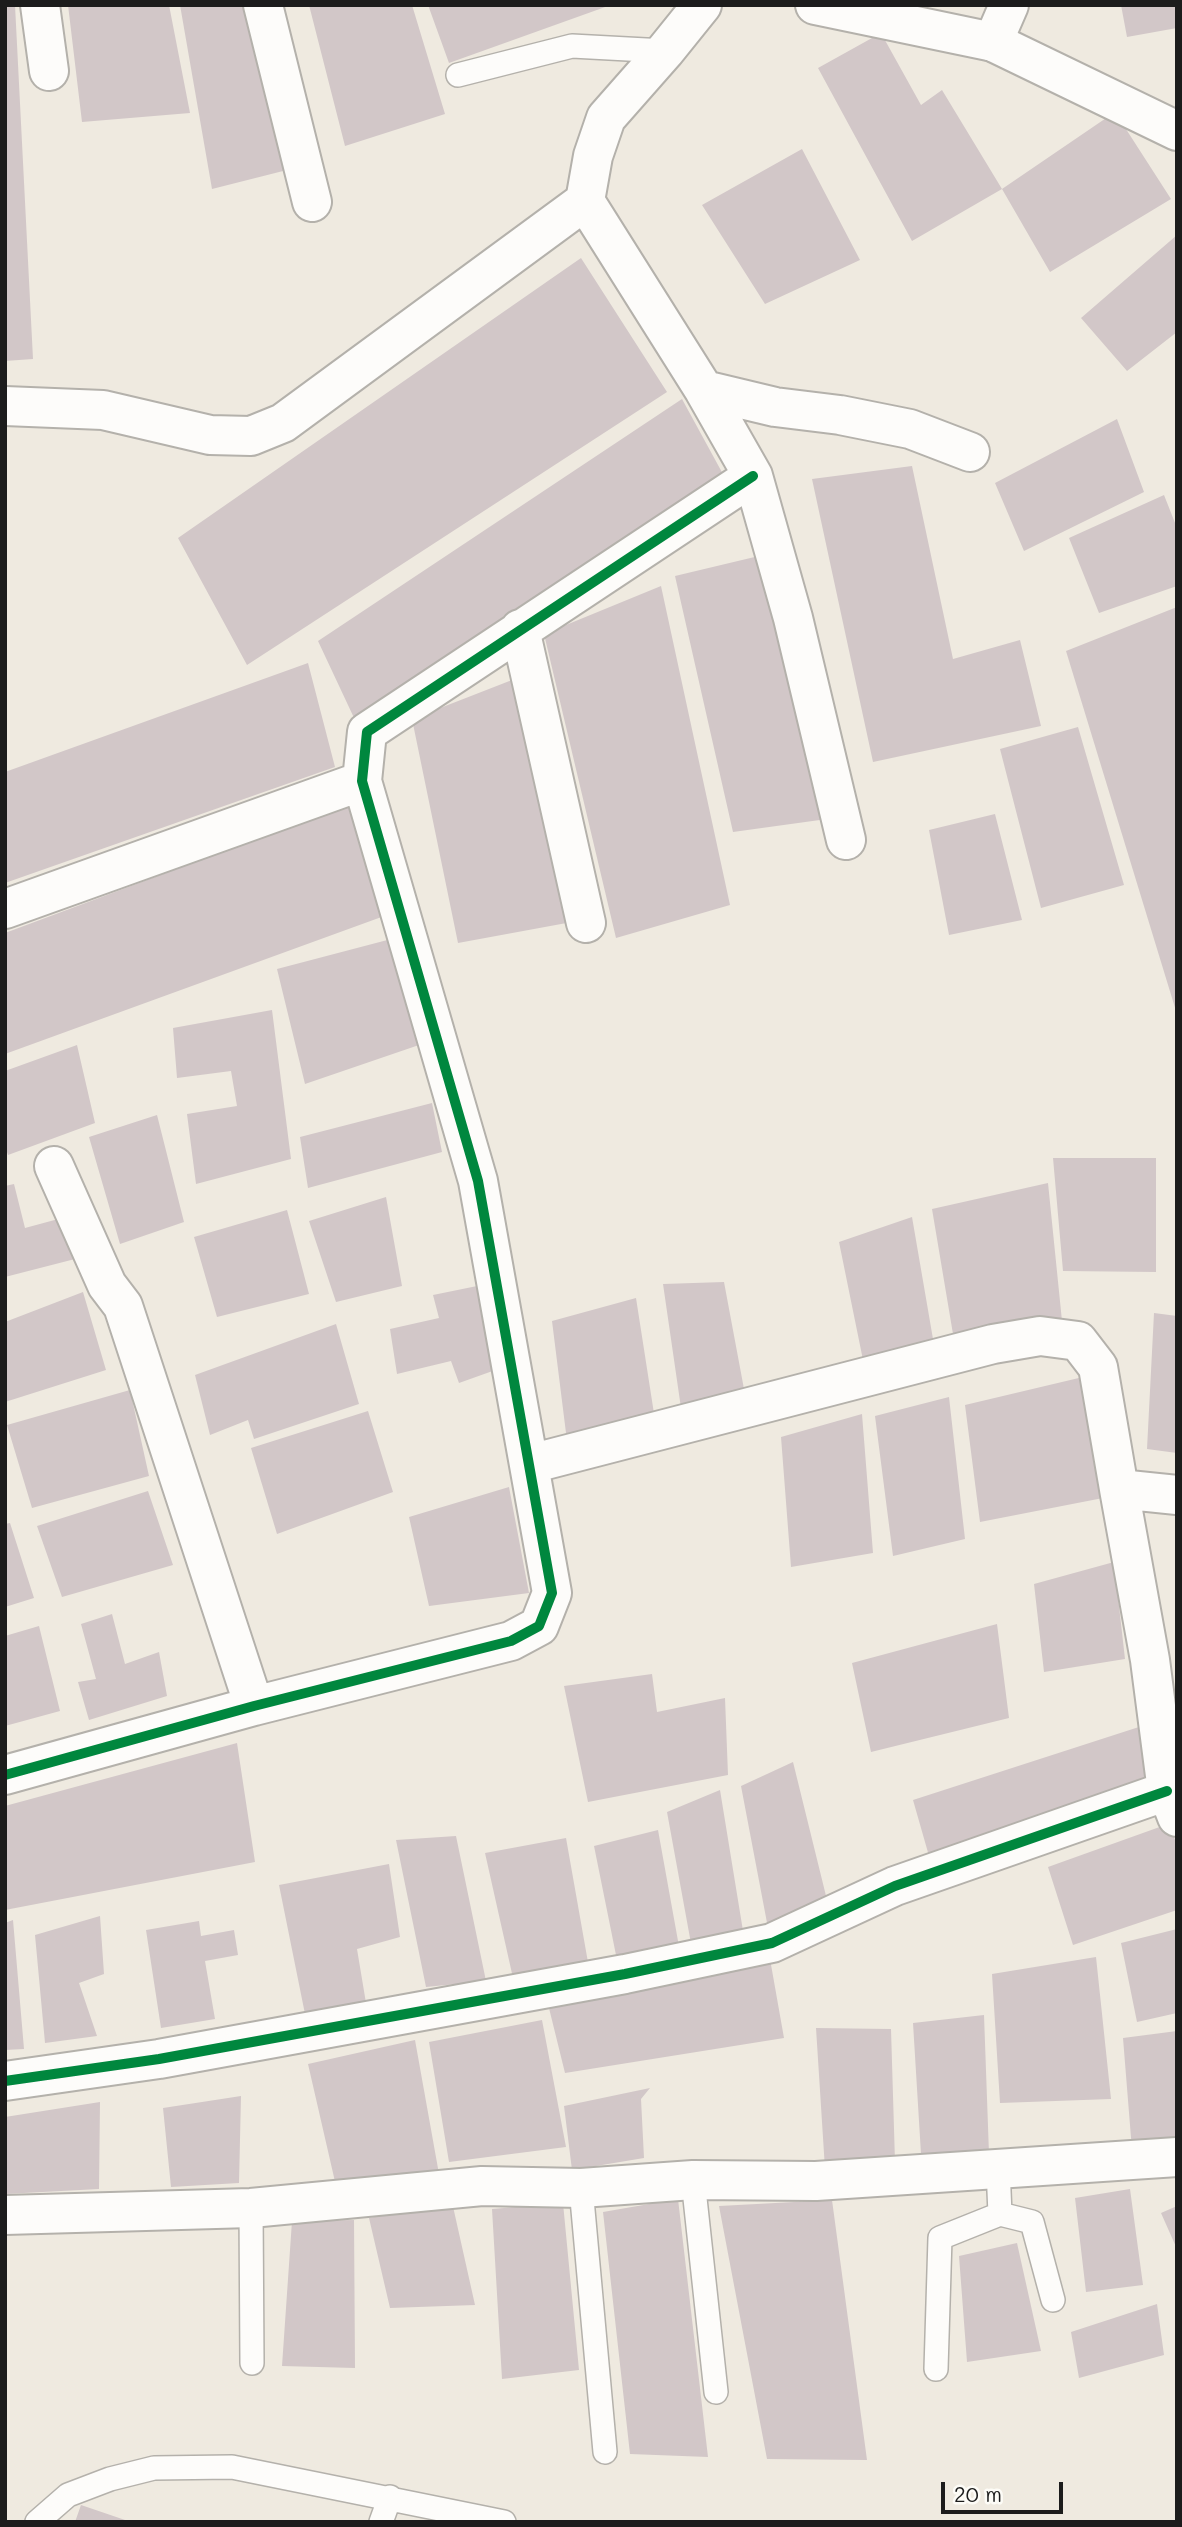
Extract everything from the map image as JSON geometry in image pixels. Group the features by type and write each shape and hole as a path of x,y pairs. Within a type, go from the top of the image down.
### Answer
{"street":[{"path":"40,5 49,71"},
{"path":"263,5 312,202"},
{"path":"702,5 606,118 593,156 585,201 704,390 753,475 793,618 846,840"},
{"path":"816,5 993,42 1177,131"},
{"path":"993,42 1009,5"},
{"path":"5,406 103,410 210,435 251,436 283,423 585,201"},
{"path":"704,390 775,407 839,415 910,429 970,452"},
{"path":"5,1775 254,1706 511,1642 539,1626 552,1593 478,1181 362,781 367,732 753,475"},
{"path":"520,629 586,923"},
{"path":"5,909 362,781"},
{"path":"54,1166 107,1285 124,1306 254,1706"},
{"path":"5,2081 173,2057 625,1974 772,1943 895,1886 1172,1804 1150,1660 1098,1367 1078,1341 1040,1336 993,1344 530,1464"},
{"path":"1119,1489 1177,1495"},
{"path":"5,2216 251,2208 482,2186 581,2188 693,2180 816,2181 1177,2157"}],"lane":[{"path":"458,75 572,46 665,51"},
{"path":"998,2168 1000,2214"},
{"path":"693,2180 716,2392"},
{"path":"581,2188 605,2452"},
{"path":"251,2208 252,2363"},
{"path":"936,2369 940,2238 1000,2214 1032,2222 1052,2300"},
{"path":"37,2522 68,2495 110,2479 154,2468 232,2467 504,2522"},
{"path":"381,2522 390,2497"}],"building":[{"path":"5,5 15,5 33,359 5,361"},
{"path":"68,5 169,5 190,113 82,122"},
{"path":"180,5 251,5 291,169 212,189"},
{"path":"309,5 412,5 445,114 345,146"},
{"path":"428,5 608,5 608,6 449,63"},
{"path":"1121,5 1177,5 1177,28 1127,37"},
{"path":"881,33 921,105 942,90 1002,189 912,241 818,68"},
{"path":"1115,112 1171,199 1050,272 1002,189"},
{"path":"802,149 860,260 765,304 702,205"},
{"path":"1177,235 1177,332 1127,371 1081,318"},
{"path":"581,258 667,392 247,665 178,538"},
{"path":"682,399 724,476 355,720 318,641"},
{"path":"1117,419 1144,492 1024,551 995,483"},
{"path":"912,466 953,659 1020,640 1041,726 873,762 812,479"},
{"path":"1164,495 1177,528 1177,586 1099,613 1069,538"},
{"path":"763,555 827,819 733,832 675,576"},
{"path":"661,586 730,905 616,938 544,634"},
{"path":"1177,607 1177,1011 1176,1011 1066,651"},
{"path":"308,663 335,767 5,883 5,772"},
{"path":"512,680 572,922 458,943 412,719"},
{"path":"1078,727 1124,885 1041,908 1000,749"},
{"path":"351,804 387,915 5,1054 5,933"},
{"path":"995,814 1022,920 949,935 929,830"},
{"path":"395,938 419,1045 305,1084 277,969"},
{"path":"272,1010 291,1159 196,1184 187,1114 237,1106 231,1071 177,1078 173,1028"},
{"path":"77,1045 95,1123 8,1155 5,1146 5,1071"},
{"path":"432,1103 442,1152 308,1188 300,1137"},
{"path":"157,1115 184,1222 120,1244 89,1137"},
{"path":"1053,1158 1156,1158 1156,1272 1063,1271"},
{"path":"1048,1183 1062,1321 954,1340 932,1209"},
{"path":"14,1184 25,1228 62,1218 75,1259 5,1277 5,1186"},
{"path":"386,1197 402,1286 336,1302 309,1221"},
{"path":"287,1210 309,1294 217,1317 194,1237"},
{"path":"912,1217 933,1339 863,1360 839,1242"},
{"path":"724,1282 744,1389 681,1408 663,1284"},
{"path":"482,1285 501,1368 459,1383 451,1361 397,1374 390,1329 439,1318 433,1295"},
{"path":"83,1292 106,1370 5,1402 5,1322"},
{"path":"636,1298 655,1420 567,1441 552,1321"},
{"path":"1154,1313 1177,1316 1177,1453 1147,1449"},
{"path":"336,1324 359,1404 254,1439 248,1420 210,1435 195,1375"},
{"path":"1083,1377 1103,1498 980,1522 965,1405"},
{"path":"130,1390 149,1476 32,1508 7,1425"},
{"path":"949,1397 965,1539 893,1556 875,1416"},
{"path":"368,1411 393,1492 277,1534 251,1448"},
{"path":"862,1414 873,1553 791,1567 781,1437"},
{"path":"509,1487 529,1593 429,1606 409,1517"},
{"path":"148,1491 173,1565 62,1597 37,1526"},
{"path":"10,1523 34,1598 5,1607 5,1524"},
{"path":"1114,1562 1125,1659 1044,1672 1034,1584"},
{"path":"112,1614 125,1664 159,1652 167,1696 89,1720 78,1682 96,1679 81,1624"},
{"path":"997,1624 1009,1718 871,1752 852,1663"},
{"path":"39,1626 60,1711 5,1726 5,1636"},
{"path":"652,1674 657,1712 725,1698 728,1775 588,1802 564,1686"},
{"path":"1142,1726 1150,1791 931,1863 913,1800"},
{"path":"237,1743 255,1862 5,1910 5,1806"},
{"path":"793,1762 829,1908 768,1928 741,1786"},
{"path":"720,1790 744,1937 692,1949 667,1812"},
{"path":"1168,1824 1177,1844 1177,1910 1073,1945 1048,1867"},
{"path":"658,1830 680,1952 617,1960 594,1846"},
{"path":"456,1836 486,1981 426,1987 396,1840"},
{"path":"566,1838 589,1968 513,1978 485,1853"},
{"path":"389,1864 400,1937 357,1949 367,2009 305,2014 279,1885"},
{"path":"100,1916 104,1974 79,1983 97,2036 45,2043 35,1935"},
{"path":"13,1920 24,2049 5,2050 5,1923"},
{"path":"199,1921 201,1936 234,1930 238,1955 205,1961 215,2019 161,2028 146,1930"},
{"path":"1177,1929 1177,2013 1137,2022 1121,1943"},
{"path":"1096,1957 1111,2099 1000,2103 992,1974"},
{"path":"770,1959 784,2038 565,2073 548,2004"},
{"path":"984,2015 989,2154 921,2154 913,2023"},
{"path":"542,2020 566,2147 449,2162 429,2042"},
{"path":"816,2028 891,2029 895,2162 825,2169"},
{"path":"1177,2031 1177,2143 1132,2150 1123,2038"},
{"path":"415,2040 439,2174 336,2186 308,2064"},
{"path":"650,2088 641,2099 644,2158 572,2170 564,2106"},
{"path":"241,2096 239,2183 171,2187 163,2108"},
{"path":"100,2102 99,2189 5,2194 5,2117"},
{"path":"1130,2189 1143,2285 1086,2292 1075,2198"},
{"path":"678,2199 708,2457 630,2454 603,2212"},
{"path":"832,2200 867,2460 767,2459 719,2206"},
{"path":"452,2202 475,2305 390,2308 369,2218"},
{"path":"563,2203 579,2370 502,2379 492,2209"},
{"path":"1177,2206 1177,2249 1161,2213"},
{"path":"354,2220 355,2368 282,2366 292,2221"},
{"path":"1017,2243 1041,2351 967,2362 959,2256"},
{"path":"1157,2304 1164,2355 1079,2378 1071,2332"},
{"path":"81,2505 128,2521 128,2522 75,2522"}],"cycle path":[{"path":"5,1775 254,1706 511,1641 539,1626 552,1593 478,1181 362,781 367,732 753,476"},
{"path":"5,2081 159,2059 625,1974 772,1943 895,1886 1167,1791"}]}
